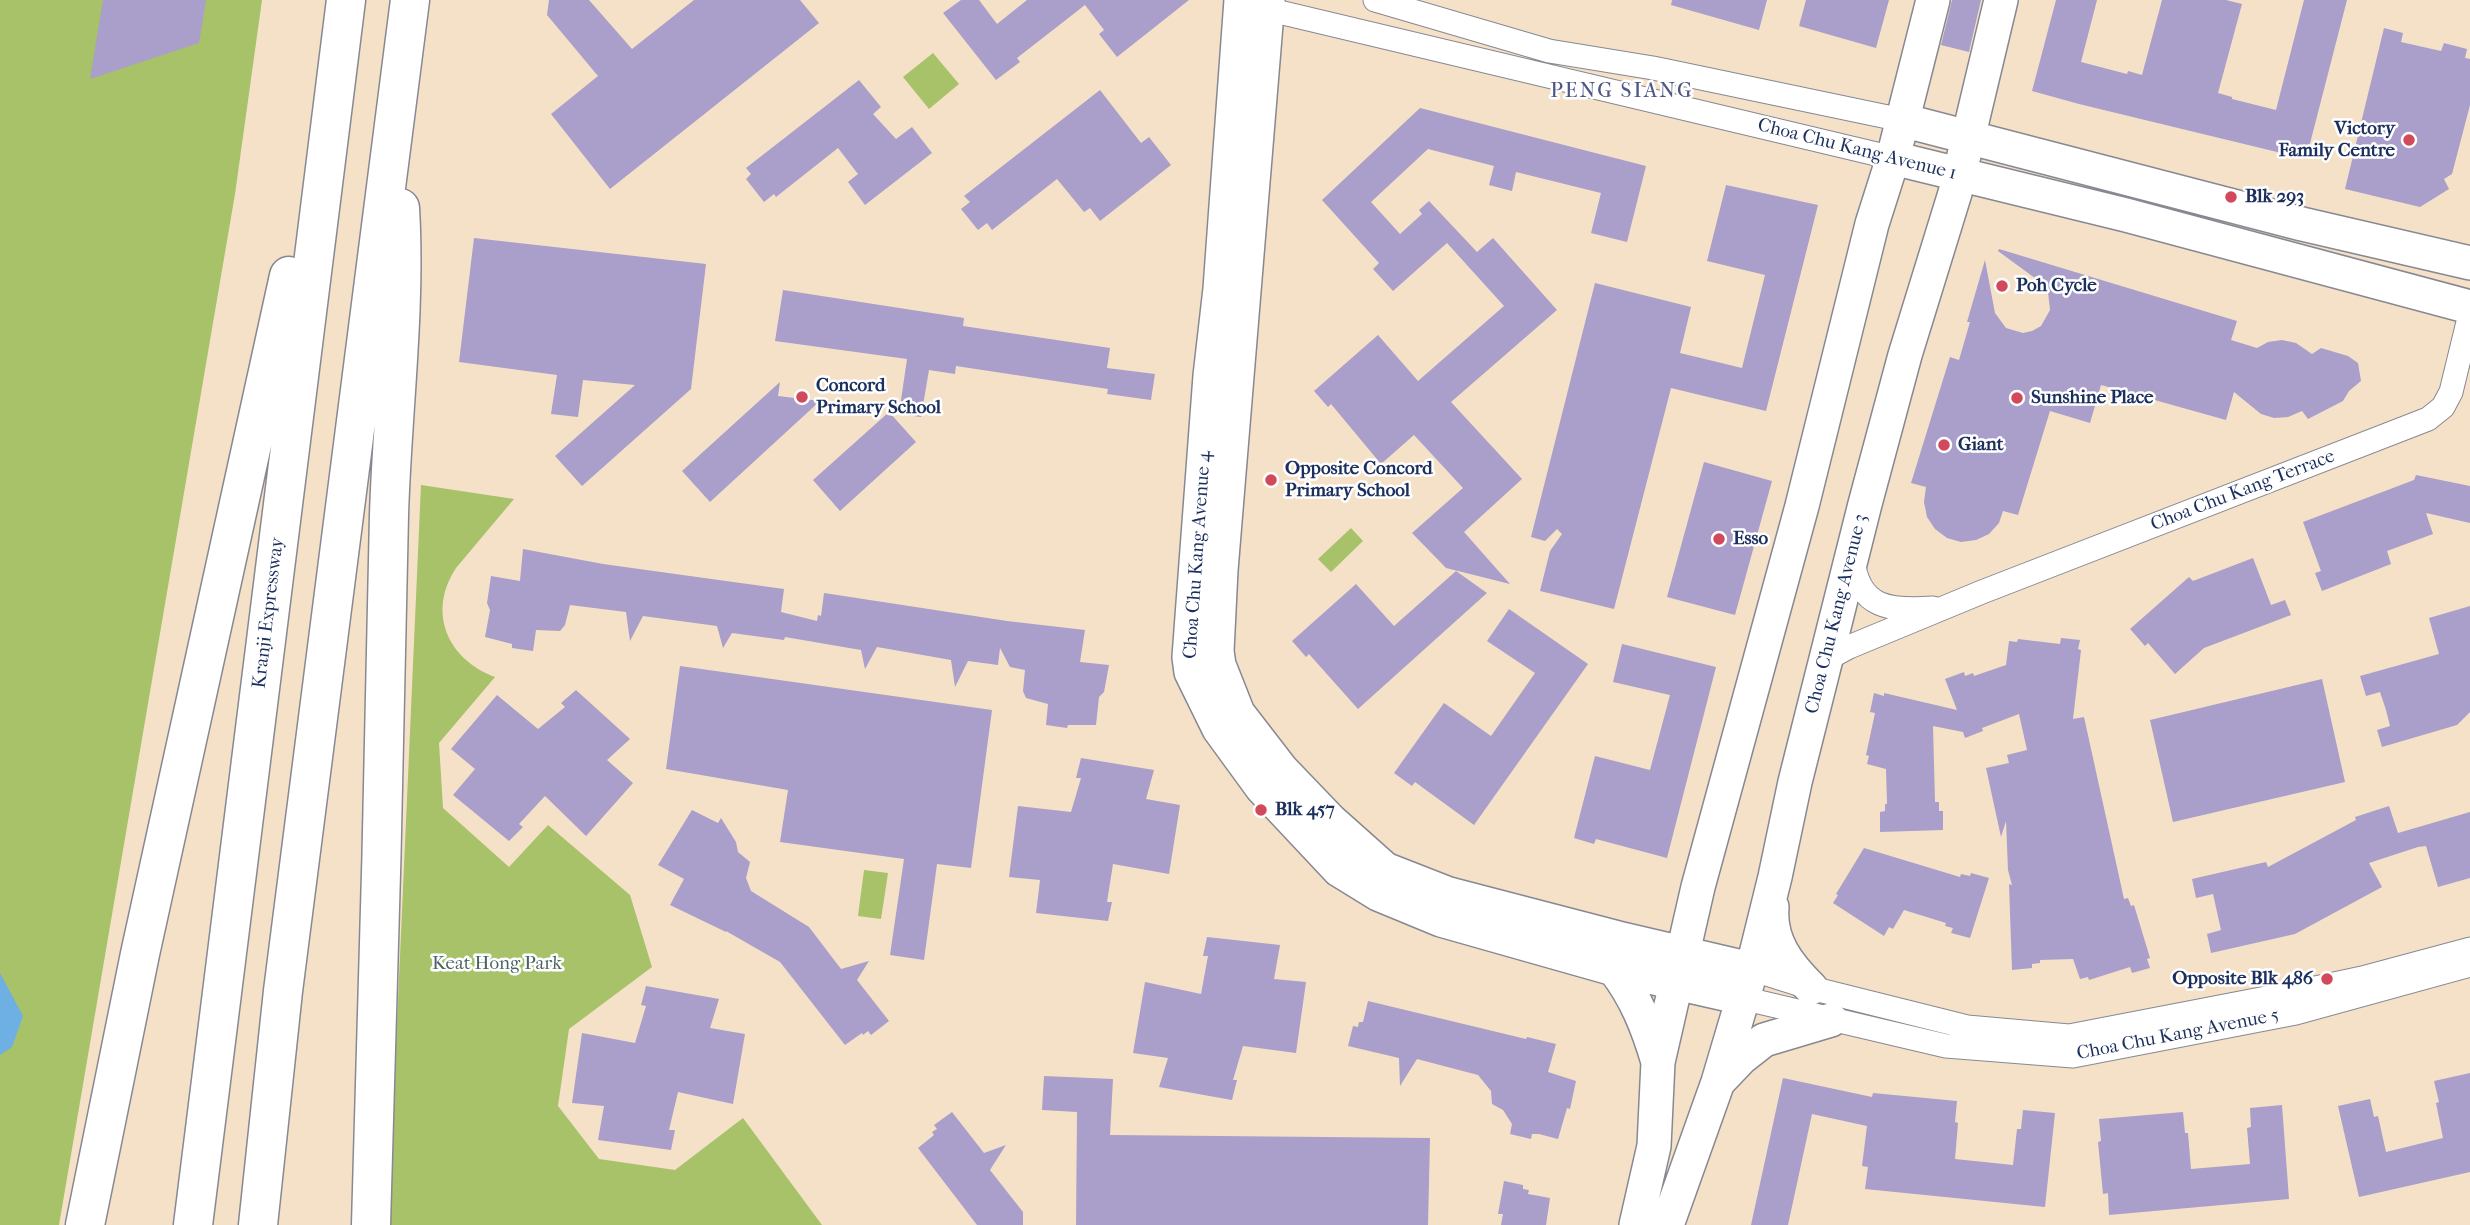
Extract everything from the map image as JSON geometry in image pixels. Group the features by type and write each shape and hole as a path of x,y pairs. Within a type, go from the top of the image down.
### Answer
{"highway":[{"name":"Kranji Expressway","path":"193,1225 346,0"},
{"path":"258,1225 283,991 410,0"},
{"path":"371,1225 390,505 404,262 395,116"},
{"path":"85,1225 140,954 302,220 305,213 321,200"}],"street":[{"name":"Choa Chu Kang Avenue 1","path":"1376,0 1549,51 1653,68 1902,120 2302,224 2470,264"},
{"path":"1636,1225 1654,1146 1658,1062 1698,887 1802,506 1872,224 1933,0"},
{"name":"Choa Chu Kang Avenue 3","path":"1667,1225 1718,1082 1747,984 1776,877 1795,782 1852,554 1905,355 1969,137 2001,0"},
{"name":"Choa Chu Kang Avenue 1","path":"1254,3 1959,174 2223,240 2470,307"},
{"name":"Choa Chu Kang Avenue 4","path":"1254,3 1210,376 1189,657 1191,672 1219,729 1262,788 1339,870 1378,894 1441,920 1680,969"},
{"name":"Choa Chu Kang Terrace","path":"1827,659 1849,647 2047,567 2428,419 2443,407 2451,392 2470,314"},
{"name":"Choa Chu Kang Terrace","path":"1852,554 1854,570 1860,584 1876,603 1893,609 1950,607"},
{"path":"1776,877 1771,921 1777,941 1788,965 1811,988"},
{"path":"1658,1062 1647,1026 1616,954 1684,908 1698,887"},
{"name":"Choa Chu Kang Avenue 5","path":"1680,969 1747,984 1811,988 1967,1027 2069,1036 2315,988 2470,949"},
{"name":"Choa Chu Kang Avenue 5","path":"1747,984 1831,1020 1917,1040 1946,1046 2073,1056 2296,1013 2470,965"},
{"path":"1917,1040 1922,1016"},
{"path":"1718,1082 1741,1058 1765,1040 1831,1020"}],"green space":[{"path":"0,0 262,0 235,194 59,1225 0,1225"},
{"path":"933,53 959,84 929,109 903,77"},
{"name":"Keat Hong Park","path":"421,485 514,499 456,568 447,585 443,601 443,617 454,646 478,669 495,677 439,743 443,808 509,867 548,825 630,895 652,967 569,1029 558,1106 599,1159 675,1170 743,1118 822,1225 388,1225"},
{"path":"1351,528 1363,541 1331,572 1318,559"},
{"path":"864,870 888,873 881,919 858,916"}],"water":[{"path":"0,973 23,1016 12,1047 0,1055"}],"building":[{"path":"103,0 206,0 199,43 90,79"},
{"path":"549,0 589,0 632,49 694,0 800,0 819,23 610,189 551,114 598,76 547,15"},
{"path":"961,0 979,0 997,24 1027,0 1189,0 1117,57 1099,34 1104,30 1085,5 1017,58 1020,62 996,80 943,13"},
{"path":"1672,0 1767,0 1759,30 1671,5"},
{"path":"1806,0 1889,0 1876,48 1799,26"},
{"path":"1952,0 1981,0 1969,52 1941,45"},
{"path":"2056,0 2097,0 2081,62 2127,74 2128,71 2142,75 2162,0 2226,0 2242,4 2218,93 2276,110 2304,0 2347,0 2306,159 2032,91"},
{"name":"Victory Family Centre","path":"2384,28 2403,33 2401,42 2441,51 2444,43 2467,49 2465,58 2470,59 2470,105 2452,174 2444,179 2449,189 2420,207 2345,189"},
{"path":"859,80 881,107 873,114 896,139 912,127 932,153 865,205 848,182 858,174 838,148 776,197 774,194 764,202 746,179 751,174 746,168"},
{"path":"1100,90 1141,143 1149,137 1171,165 1100,221 1090,208 1084,212 1057,179 992,230 987,223 978,230 961,209 970,202 964,196"},
{"path":"1420,108 1646,166 1627,242 1591,233 1601,193 1516,172 1512,191 1489,185 1494,166 1428,149 1371,202 1400,234 1422,214 1419,210 1429,201 1477,252 1493,238 1557,310 1451,402 1522,479 1464,532 1510,584 1446,568 1412,533 1463,488 1414,435 1381,464 1331,404 1328,407 1314,391 1378,335 1418,381 1504,306 1447,243 1393,291 1373,269 1379,263 1322,200"},
{"path":"1726,185 1818,205 1766,411 1671,388 1614,609 1540,591 1550,551 1562,534 1557,529 1545,541 1531,537 1595,283 1691,307 1680,353 1742,368 1765,275 1707,261"},
{"path":"474,238 706,264 691,389 582,486 555,456 635,385 583,380 578,417 551,414 557,375 459,362"},
{"name":"Sunshine Place","path":"1999,249 2237,321 2231,340 2257,348 2268,342 2282,340 2296,343 2312,354 2321,348 2348,356 2358,363 2361,381 2349,391 2343,401 2308,419 2302,411 2288,417 2274,418 2261,414 2234,392 2226,420 2101,385 2090,423 2050,411 2018,515 2003,511 1999,523 1989,534 1976,540 1961,542 1947,538 1935,529 1927,517 1924,502 1926,487 1911,483 1950,357 1959,360 1985,260 1995,313 2006,328 2023,333 2032,331 2041,326 2050,310 2048,292 2043,284 1998,251"},
{"path":"783,290 964,318 963,326 1110,348 1107,368 1155,374 1151,400 1107,394 1108,389 956,366 955,374 929,370 921,417 899,414 907,359 775,341"},
{"path":"780,382 778,396 820,401 710,502 682,471"},
{"path":"889,412 916,442 840,511 813,480"},
{"name":"Esso","path":"1704,462 1772,481 1735,615 1667,597"},
{"path":"2416,475 2470,486 2470,523 2426,513 2433,534 2387,551 2391,564 2322,591 2315,573 2321,571 2303,522 2414,480"},
{"path":"523,549 603,564 784,589 781,612 817,621 818,615 821,616 824,593 1085,630 1080,662 1109,665 1104,692 1099,697 1096,725 1068,725 1067,728 1046,725 1048,704 1026,698 1023,691 1025,670 1010,667 1000,648 998,665 968,661 955,687 951,660 877,647 865,669 861,650 785,637 784,640 732,633 723,648 717,626 643,616 630,641 626,612 570,605 565,625 560,631 536,630 533,651 512,648 512,644 485,637 490,610 487,603 491,576 520,581"},
{"path":"2253,558 2271,605 2285,600 2291,615 2204,648 2175,674 2148,643 2145,646 2130,629 2189,577 2193,581"},
{"path":"1456,571 1487,593 1358,709 1309,654 1306,657 1292,641 1356,584 1394,626"},
{"path":"2470,606 2470,712 2457,725 2382,747 2377,730 2390,726 2386,710 2380,692 2366,696 2360,676 2439,654 2429,618"},
{"path":"1509,609 1588,664 1474,825 1415,782 1412,786 1394,773 1444,703 1491,736 1535,673 1487,641"},
{"path":"2061,638 2080,640 2073,719 2084,717 2124,899 2128,898 2131,906 2134,905 2150,958 2147,959 2150,968 2132,973 2130,967 2089,980 2088,977 2080,979 2073,959 2040,960 2040,963 2032,964 2032,968 2012,970 2009,884 2012,885 2008,870 2006,821 2001,837 1986,768 2009,763 2007,755 2027,750 2019,714 1982,728 1983,731 1965,738 1963,732 1933,726 1935,802 1939,802 1939,811 1943,811 1943,830 1880,832 1880,812 1885,811 1887,804 1886,769 1867,764 1869,756 1866,755 1875,713 1870,712 1874,693 1957,710 1945,679 1964,672 1965,676 1973,673 1974,676 2006,665 2009,641 2017,642 2018,639 2060,644"},
{"path":"1622,644 1716,667 1667,858 1596,839 1594,844 1574,838 1595,756 1650,770 1670,695 1613,682"},
{"path":"680,666 992,710 971,868 937,864 924,960 890,955 904,859 780,842 788,790 666,769"},
{"path":"2322,679 2345,782 2173,822 2150,720"},
{"path":"576,690 630,739 607,760 633,783 586,836 545,796 519,824 523,827 509,841 453,795 475,769 451,749 497,695 538,729 565,707 561,703"},
{"path":"1081,758 1154,770 1146,799 1180,805 1169,874 1113,864 1107,902 1112,902 1108,921 1036,913 1040,880 1009,877 1018,806 1071,812 1081,778 1076,778"},
{"path":"2389,806 2398,833 2470,812 2470,878 2438,887 2426,846 2418,847 2369,863 2382,887 2295,934 2211,953 2207,934 2221,930 2213,894 2196,898 2192,879 2266,862 2268,867 2356,820 2355,817"},
{"path":"692,810 718,823 721,818 736,842 738,852 750,862 746,878 751,891 809,927 841,969 869,961 857,980 889,1021 871,1035 868,1031 863,1035 862,1033 845,1045 780,962 726,931 670,905 684,879 658,865"},
{"path":"1864,848 1960,877 1961,874 1970,876 1971,873 1989,878 1970,938 1951,933 1953,928 1945,926 1946,923 1904,910 1893,929 1889,927 1884,936 1833,903"},
{"path":"1207,937 1280,945 1274,979 1306,982 1296,1053 1243,1046 1233,1080 1237,1080 1232,1100 1159,1087 1168,1058 1133,1053 1145,982 1201,994 1208,956 1203,956"},
{"path":"646,986 719,999 710,1028 745,1034 733,1104 678,1092 669,1130 675,1130 671,1150 598,1140 604,1106 572,1103 582,1033 635,1043 646,1006 641,1005"},
{"path":"1368,1001 1556,1044 1548,1072 1576,1081 1570,1109 1567,1108 1558,1139 1539,1134 1532,1134 1531,1139 1510,1134 1512,1124 1503,1110 1492,1104 1491,1091 1478,1075 1417,1059 1400,1086 1399,1058 1348,1046 1353,1026 1358,1027 1359,1022 1363,1022"},
{"path":"2470,1073 2470,1172 2359,1197 2338,1106 2370,1099 2374,1117 2378,1116 2386,1152 2443,1138 2434,1081"},
{"path":"1044,1076 1113,1079 1110,1135 1430,1138 1428,1225 1076,1225 1077,1112 1042,1110"},
{"path":"1783,1078 1872,1097 1873,1093 1957,1101 1955,1159 2013,1165 2017,1129 2021,1129 2023,1110 2055,1113 2045,1207 1865,1189 1868,1167 1862,1166 1867,1126 1812,1114 1788,1225 1751,1225"},
{"path":"2282,1105 2289,1199 2109,1215 2108,1193 2103,1194 2098,1142 2101,1141 2099,1119 2183,1112 2191,1169 2250,1164 2247,1128 2251,1127 2250,1108"},
{"path":"952,1112 984,1153 1006,1145 990,1170 1023,1212 1023,1225 977,1225 918,1148 934,1135 932,1132 937,1129 934,1125"},
{"path":"1504,1181 1523,1185 1523,1189 1529,1190 1528,1194 1550,1198 1546,1225 1501,1225 1503,1214 1498,1214"}],"place":[{"name":"Victory Family Centre","path":"2409,140"},
{"name":"Blk 293","path":"2231,197"},
{"name":"Poh Cycle","path":"2002,286"},
{"name":"Concord Primary School","path":"802,397"},
{"name":"Sunshine Place","path":"2017,398"},
{"name":"Giant","path":"1944,445"},
{"name":"Opposite Concord Primary School","path":"1271,480"},
{"name":"Esso","path":"1719,539"},
{"name":"Blk 457","path":"1261,810"},
{"name":"Opposite Blk 486","path":"2327,979"}],"district":[{"name":"PENG SIANG","path":"1622,92"}]}
